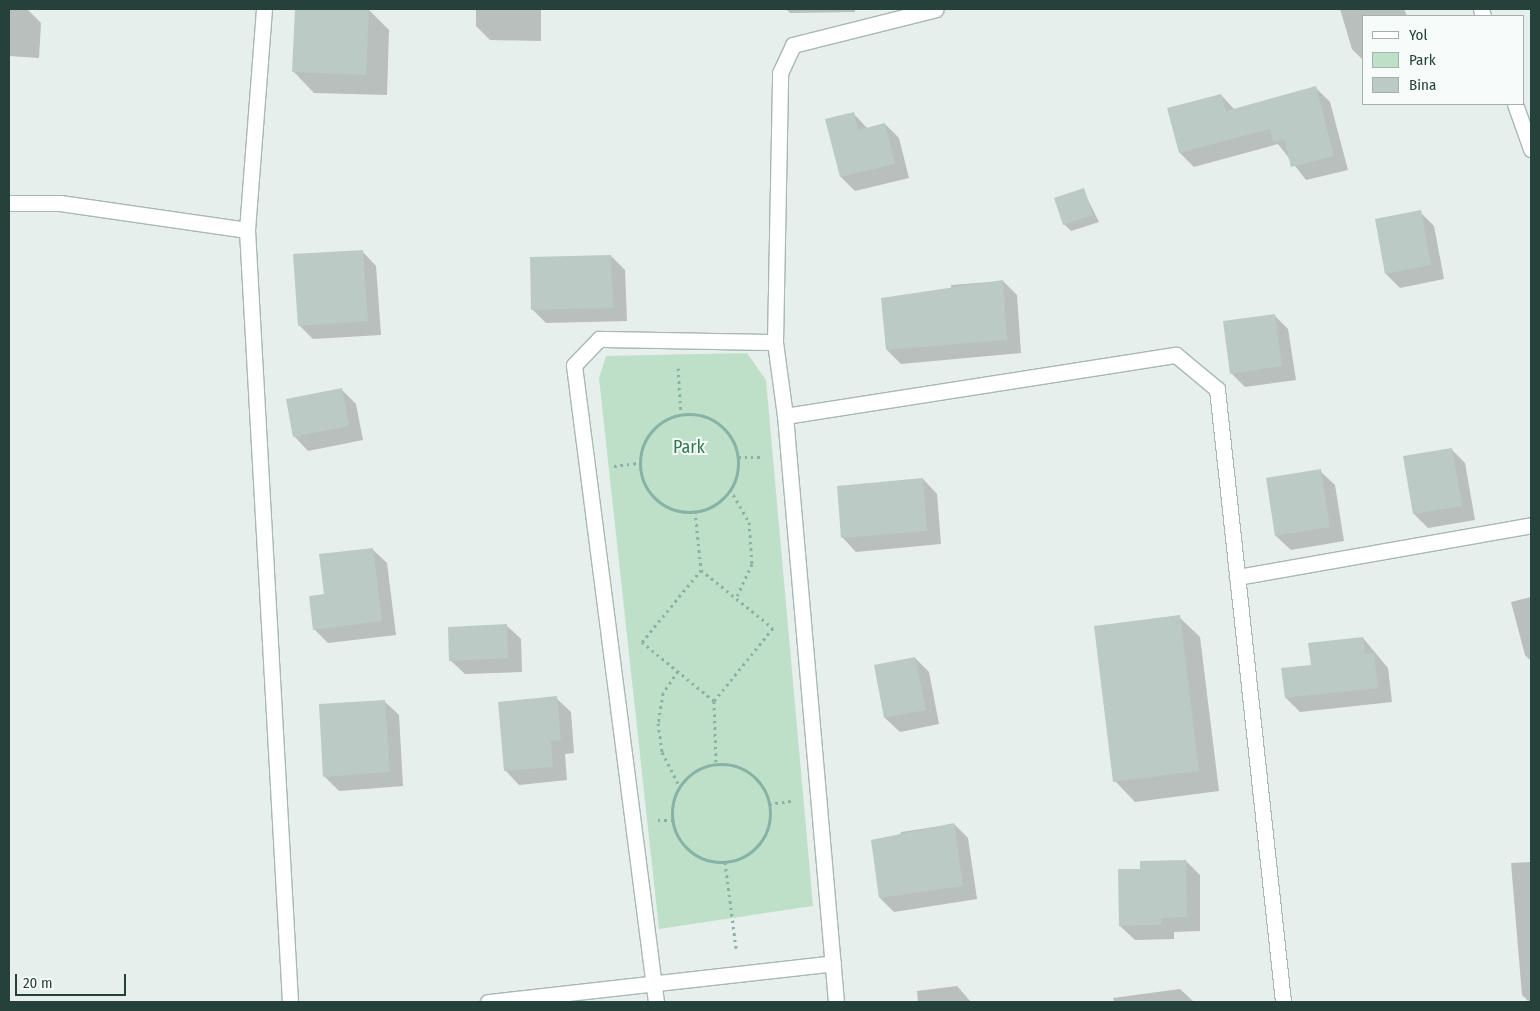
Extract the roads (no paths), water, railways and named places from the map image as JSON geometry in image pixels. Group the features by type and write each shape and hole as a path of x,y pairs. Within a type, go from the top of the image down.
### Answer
{"street":[{"path":"264,9 247,230 290,1002"},
{"path":"836,1002 785,416 775,342 780,73 793,45 936,9"},
{"path":"1515,105 1531,149"},
{"path":"9,203 60,204 247,230"},
{"path":"656,1002 574,365 599,339 676,342 775,342"},
{"path":"785,416 1176,355 1217,389 1283,1002"},
{"path":"1237,577 1531,524"},
{"path":"488,1002 833,963"}],"park label":[{"name":"Park","path":"689,447"}]}
